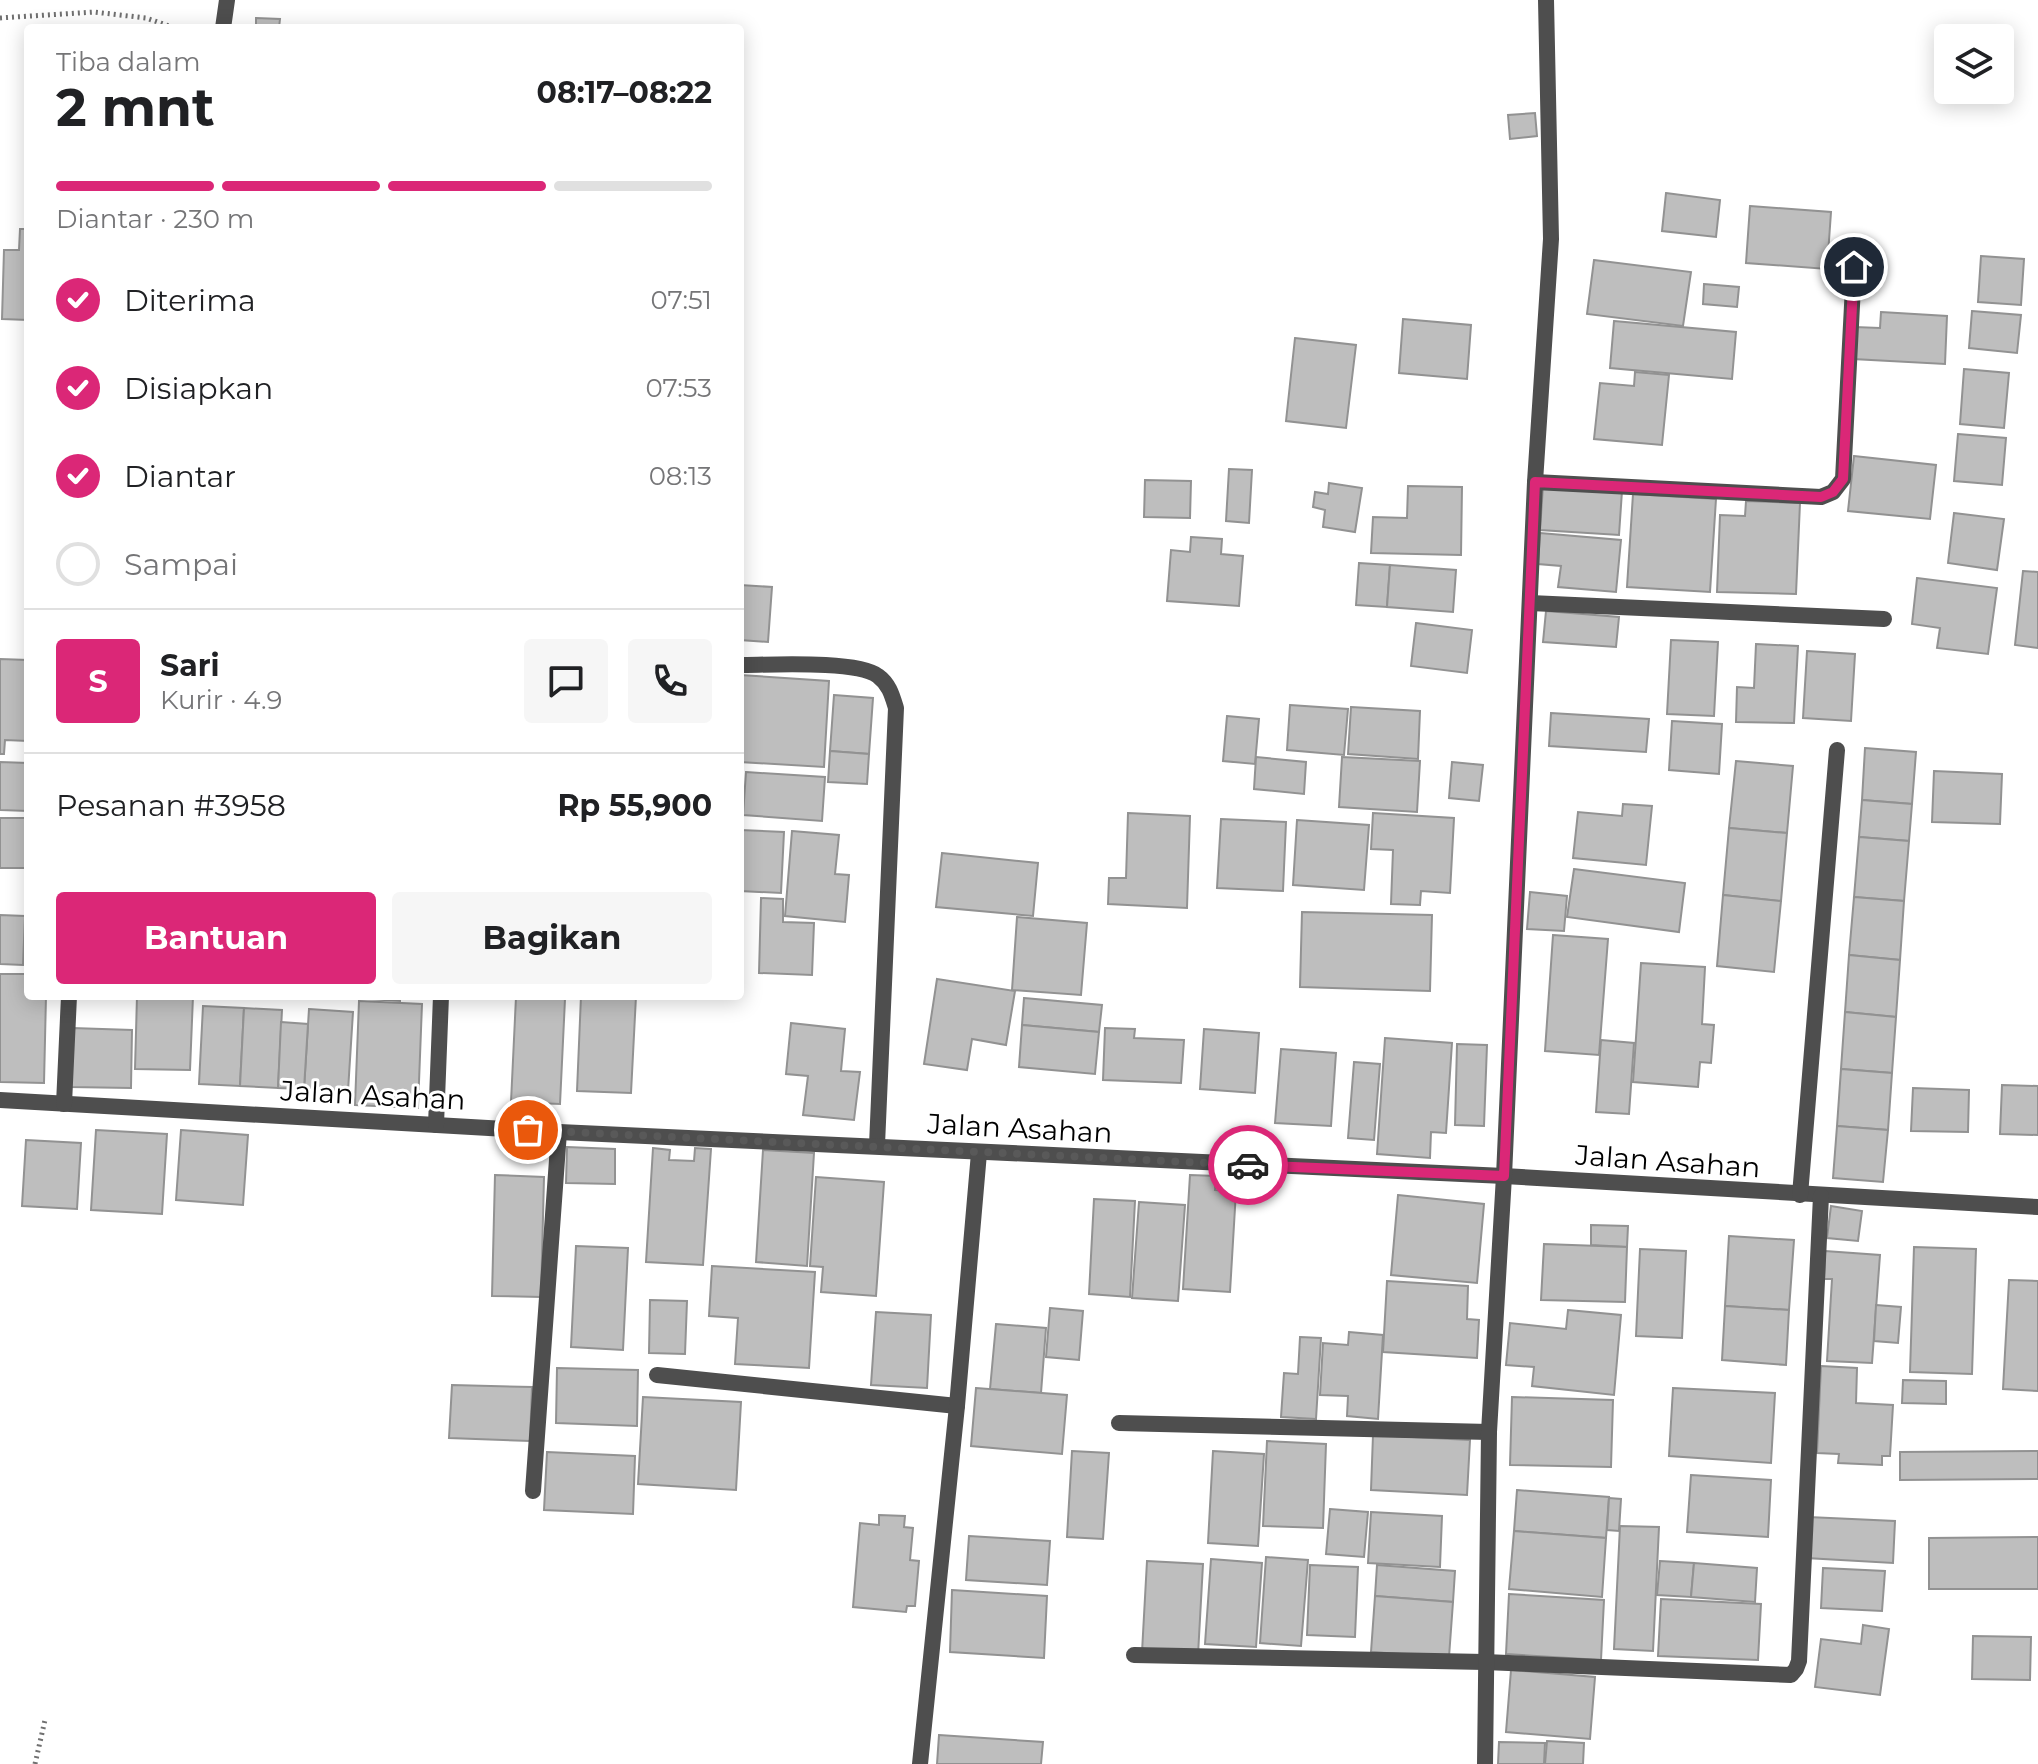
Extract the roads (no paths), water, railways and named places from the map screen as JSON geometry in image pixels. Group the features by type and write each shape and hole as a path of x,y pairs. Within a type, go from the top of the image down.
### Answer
{"street":[{"path":"224,24 227,0"},
{"path":"1485,1764 1489,1432 1504,1176 1535,482 1551,239 1546,0"},
{"path":"1535,482 1821,497 1833,492 1843,479 1854,267"},
{"path":"1530,603 1884,619"},
{"path":"744,665 847,667 876,674 890,688 896,708 877,1145"},
{"path":"1800,1195 1837,750"},
{"path":"64,1104 69,1000"},
{"path":"436,1125 441,1000"},
{"name":"Jalan Asahan","path":"0,1100 559,1132 1504,1176 2038,1207"},
{"path":"533,1491 559,1132"},
{"path":"920,1764 957,1406 979,1153"},
{"path":"1134,1655 1485,1662 1791,1675 1796,1669 1821,1196"},
{"path":"657,1375 957,1406"},
{"path":"1119,1423 1489,1432"}]}
